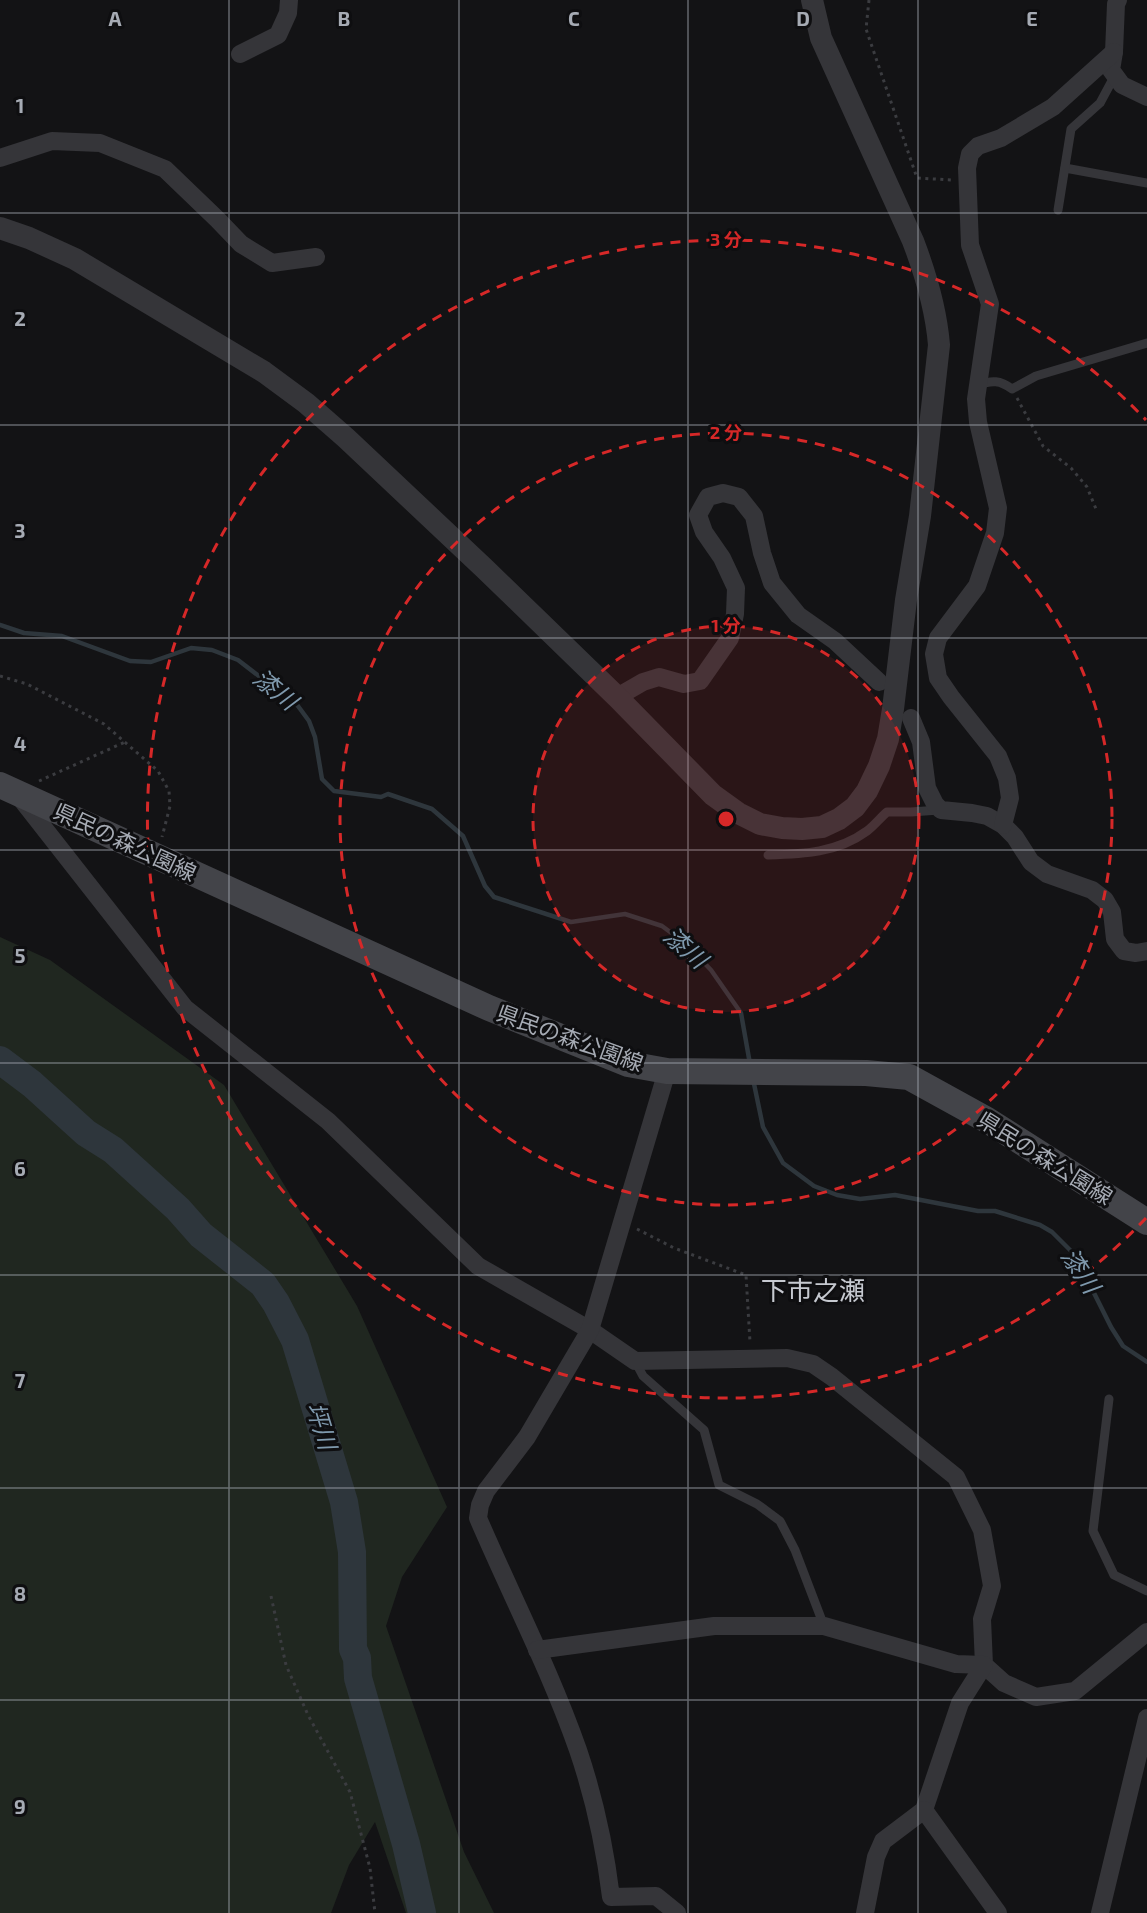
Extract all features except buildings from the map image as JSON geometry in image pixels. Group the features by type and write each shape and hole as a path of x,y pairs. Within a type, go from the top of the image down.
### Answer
{"main road":[{"name":"県民の森公園線","path":"7,788 489,1008 628,1064 667,1071 792,1071 909,1077 987,1120 1147,1222"}],"street":[{"path":"240,54 278,35 288,13 289,0"},
{"path":"0,228 29,238 75,259 264,372 306,403 346,438 485,569 713,795 738,813 760,824 802,830 822,827 839,819 855,807 879,766 888,739 921,505 939,345 937,324 926,276 913,241 821,38 812,0"},
{"path":"1112,1 1114,52 1111,70 1122,85 1147,97"},
{"path":"1003,825 1010,798 1003,767 998,756 938,678 934,654 938,638 977,586 995,533 998,508 978,422 976,399 990,304 970,245 967,168 970,154 978,146 1001,138 1053,107 1114,52"},
{"path":"0,158 52,141 100,143 165,169 241,244 272,263 316,257"},
{"path":"617,698 643,682 659,677 684,684 700,681 730,638 735,614 736,588 722,558 704,532 698,515 708,497 723,493 739,497 754,516 762,553 772,583 798,615 835,641 879,682"},
{"path":"911,718 921,742 927,788 935,804 941,810 987,816 1003,825 1015,837 1031,862 1047,874 1092,890 1106,900 1112,912 1115,939 1124,951 1136,953 1147,951"},
{"path":"7,788 185,1008 328,1121 478,1266 590,1330 635,1361 787,1358 813,1364 956,1477 982,1530 992,1586 982,1619 984,1665 960,1703 924,1810 883,1841 876,1857 865,1913"},
{"path":"667,1071 590,1330 527,1437 486,1491 478,1518 537,1650 577,1748 591,1791 611,1897 656,1896 677,1913"},
{"path":"537,1650 714,1626 824,1626 956,1664 984,1665 1004,1683 1036,1697 1075,1691 1147,1632"},
{"path":"1100,1913 1147,1718"},
{"path":"924,1810 998,1913"}],"lane":[{"path":"1058,210 1071,129 1100,103 1115,75"},
{"path":"1065,168 1147,183"},
{"path":"978,385 991,380 1004,382 1012,389 1036,376 1147,344"},
{"path":"768,855 827,851 850,842 868,831 887,812 941,810"},
{"path":"635,1361 643,1376 704,1430 719,1485 757,1504 780,1521 795,1550 824,1626"},
{"path":"1109,1399 1093,1531 1114,1575 1147,1591"}],"path":[{"path":"869,0 866,29 917,178 968,181"},
{"path":"1012,389 1043,446 1071,468 1087,487 1096,509"},
{"path":"0,676 27,684 104,724 158,771 169,791 170,806 156,856"},
{"path":"7,788 125,742"},
{"path":"622,1222 674,1248 746,1275 752,1359"},
{"path":"272,1596 286,1665 308,1715 350,1792 370,1868 375,1913"}],"shaded area":[{"path":"0,937 50,960 224,1085 357,1306 447,1507 402,1577 386,1626 464,1852 494,1913 406,1913 375,1822 349,1865 331,1913 0,1913"}],"waterway":[{"name":"漆川","path":"0,625 24,633 62,636 130,661 151,662 191,648 212,650 238,660 298,706 309,721 315,737 322,779 334,791 381,797 388,794 432,809 463,836 485,886 494,897 571,922 625,914 662,926 685,943 711,970 741,1013 750,1064"},
{"name":"坪川","path":"0,1060 32,1084 86,1133 113,1150 178,1209 201,1235 263,1284 276,1303 295,1340 344,1502 352,1552 353,1649 357,1658 358,1678 406,1844 422,1913"},
{"name":"漆川","path":"753,1079 763,1127 783,1163 814,1186 837,1195 860,1199 895,1195 978,1211 995,1211 1040,1225 1052,1232 1075,1255 1123,1346 1147,1362"}],"district":[{"name":"下市之瀬","path":"813,1291"}]}
